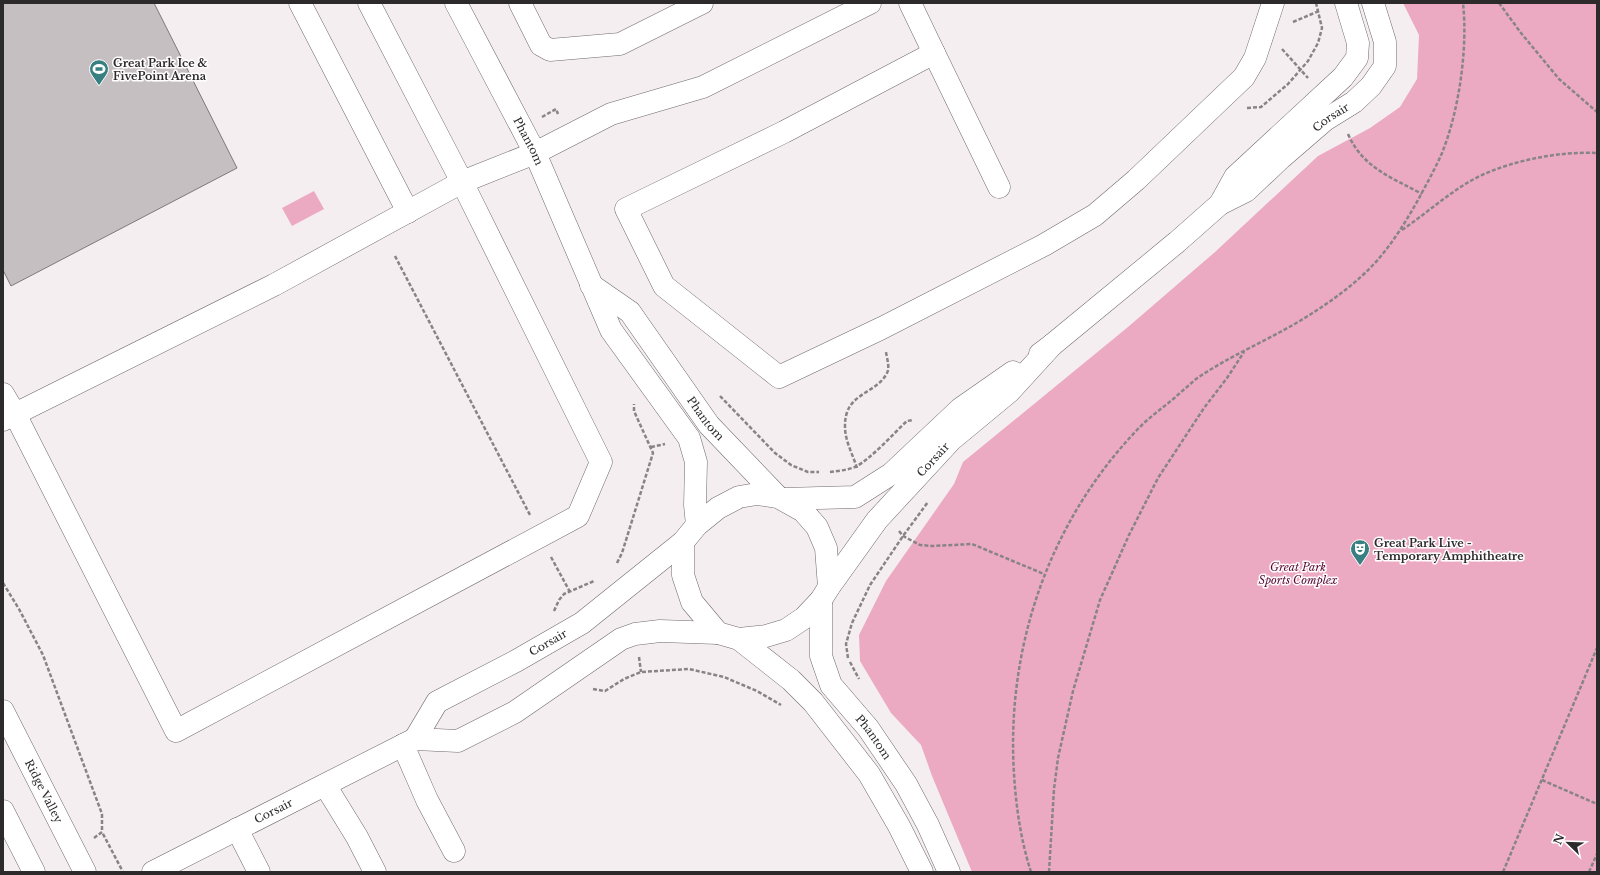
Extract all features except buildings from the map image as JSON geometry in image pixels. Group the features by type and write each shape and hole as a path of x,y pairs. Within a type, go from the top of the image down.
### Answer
{"street":[{"path":"300,3 408,212"},
{"path":"3,394 9,417 176,731 578,516 601,462 462,182 369,3"},
{"name":"Phantom","path":"456,3 535,153 590,285 611,330 689,438 696,462 695,505 697,525"},
{"path":"520,3 541,45 550,50 620,44 702,3"},
{"path":"9,417 274,285 462,182 535,153 611,114 703,87 870,3"},
{"path":"910,3 999,187"},
{"path":"934,53 784,132 626,209 664,286 779,377 882,328 1044,245 1095,215 1130,185 1244,77 1255,58 1274,3"},
{"name":"Corsair","path":"1220,204 1235,177 1343,77 1357,58 1358,43 1346,3"},
{"name":"Corsair","path":"409,742 437,702 582,624 683,542 697,525 718,508 739,497 757,494 781,498 856,497 891,474 960,408 1052,345 1177,242 1220,204 1246,191 1325,120 1354,102 1371,86 1386,66 1386,42 1373,3"},
{"name":"Phantom","path":"590,285 630,312 708,425 781,498 803,510 818,528 826,548 821,656 831,684 868,728 906,784 928,825 949,872"},
{"name":"Corsair","path":"153,872 409,742 458,741 514,712 621,639 635,634 660,631 718,634 739,639 766,636 786,630 804,618 825,593 881,515 951,440 1009,392 1052,345"},
{"path":"683,542 683,575 692,602 718,634"},
{"path":"739,639 791,680 813,702 870,774 899,826 922,872"},
{"name":"Ridge Valley","path":"3,711 85,872"},
{"path":"409,742 427,800 454,851"},
{"path":"325,785 357,837 375,872"},
{"path":"3,812 34,872"},
{"path":"237,829 259,872"}],"path":[{"path":"1031,872 1026,857 1015,799 1012,743 1016,687 1026,628 1044,574 1074,513 1102,471 1137,430 1197,379 1245,350 1310,315 1342,292 1373,264 1404,225 1422,194 1443,151 1453,118 1463,63 1465,36 1463,3"},
{"path":"1499,3 1521,34 1559,79 1597,112"},
{"path":"1289,24 1319,11"},
{"path":"1281,48 1310,81"},
{"path":"1346,131 1352,145 1362,157 1377,170 1422,194"},
{"path":"1398,232 1467,183 1490,172 1550,155 1597,153"},
{"path":"395,256 570,592"},
{"path":"858,472 849,447 845,427 847,411 858,396 880,382 887,373 888,362 882,328"},
{"path":"1049,872 1052,813 1058,758 1073,691 1100,600 1129,535 1158,478 1204,408 1227,378 1245,350"},
{"path":"719,395 775,453 791,465 808,472 826,473 847,470 857,466"},
{"path":"615,566 622,552 651,463 653,453 651,447"},
{"path":"894,527 903,536 920,545 932,546 972,544 1044,574"},
{"path":"863,686 849,659 846,644 852,623 870,585 903,536"},
{"path":"564,594 599,579"},
{"path":"3,583 19,609 43,655 102,814 102,832"},
{"path":"1503,872 1597,648"},
{"path":"606,691 624,679 641,672 689,669 724,677 757,691 782,706"},
{"path":"1542,780 1597,804"},
{"path":"1590,872 1597,854"}],"green space":[{"name":"Great Park Sports Complex","path":"1403,3 1597,3 1597,872 972,872 932,776 921,745 891,713 860,661 859,635 886,581 954,484 963,462 1128,327 1215,252 1318,156 1370,128 1400,107 1417,79 1419,35"},
{"path":"314,191 324,209 292,226 282,208"}],"place":[{"name":"Great Park Ice & FivePoint Arena","path":"99,86"},
{"name":"Great Park Live - Temporary Amphitheatre","path":"1360,566"}]}
